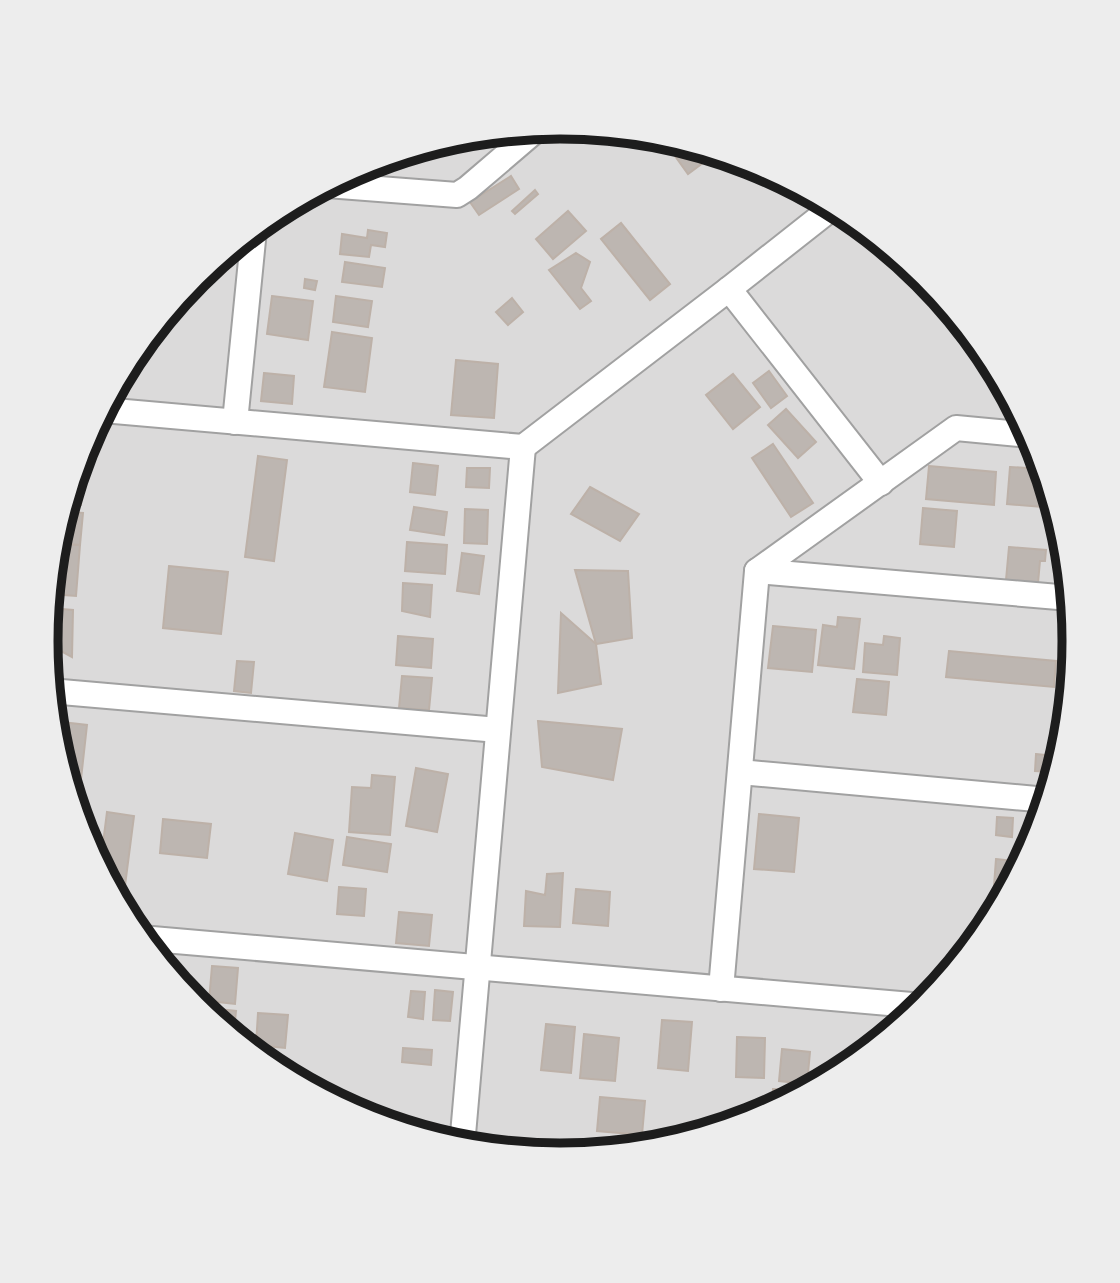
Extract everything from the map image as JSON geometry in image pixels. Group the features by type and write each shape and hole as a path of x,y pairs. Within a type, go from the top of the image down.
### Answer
{"street":[{"path":"346,187 457,195 524,140"},
{"path":"114,411 523,447 823,215"},
{"path":"235,422 253,244"},
{"path":"729,289 881,483"},
{"path":"721,989 757,571 956,428 1017,434"},
{"path":"463,1134 523,447"},
{"path":"757,571 1060,597"},
{"path":"61,692 498,730"},
{"path":"740,772 1037,799"},
{"path":"156,939 907,1005"}],"shaded area":[{"path":"527,140 593,140 626,144 690,156 721,166 752,177 811,207 866,243 891,264 938,310 978,362 1010,419 1036,480 1045,512 1053,544 1061,609 1058,707 1053,739 1036,803 995,893 978,921 938,973 866,1040 782,1092 752,1106 690,1127 593,1143 527,1143 494,1139 430,1127 399,1117 368,1106 309,1076 254,1040 229,1019 182,973 142,921 110,864 84,803 75,771 67,739 59,674 62,576 67,544 84,480 125,390 142,362 182,310 254,243 338,191 368,177 430,156"}],"building":[{"path":"672,152 706,161 688,174"},
{"path":"511,176 519,189 479,215 470,202"},
{"path":"535,190 538,194 515,214 512,211"},
{"path":"568,211 586,231 553,259 536,239"},
{"path":"621,223 670,284 650,300 601,239"},
{"path":"368,230 387,233 385,247 371,245 369,257 340,254 342,234 367,238"},
{"path":"576,253 590,262 581,288 591,301 580,309 549,270"},
{"path":"345,262 385,268 382,287 342,282"},
{"path":"305,279 317,281 315,290 304,288"},
{"path":"272,296 313,301 308,340 267,334"},
{"path":"336,296 372,301 368,327 333,322"},
{"path":"512,298 523,312 508,325 496,312"},
{"path":"332,332 372,338 365,392 324,387"},
{"path":"456,360 498,364 494,418 451,415"},
{"path":"769,371 787,396 771,408 753,383"},
{"path":"264,373 294,376 292,404 261,401"},
{"path":"733,374 760,407 733,429 706,395"},
{"path":"786,409 816,442 798,458 768,425"},
{"path":"773,444 813,503 791,517 752,458"},
{"path":"258,456 287,460 274,561 245,557"},
{"path":"413,463 438,466 435,495 410,492"},
{"path":"929,466 996,472 994,505 926,499"},
{"path":"1010,467 1031,468 1044,507 1007,504"},
{"path":"467,468 490,468 489,488 466,487"},
{"path":"82,485 81,505 77,505"},
{"path":"590,487 639,514 620,541 571,514"},
{"path":"414,507 447,512 444,535 410,530"},
{"path":"923,508 957,511 954,547 920,544"},
{"path":"465,509 488,510 487,544 464,543"},
{"path":"75,513 83,513 80,545 67,544"},
{"path":"407,542 447,545 445,574 405,571"},
{"path":"67,544 80,545 76,596 60,595"},
{"path":"1009,547 1046,550 1045,561 1040,561 1038,583 1006,580"},
{"path":"462,553 484,556 479,594 457,591"},
{"path":"169,566 228,572 221,634 163,628"},
{"path":"575,570 628,571 632,638 596,644"},
{"path":"403,583 432,585 430,617 402,611"},
{"path":"59,609 73,610 72,657 58,650"},
{"path":"561,613 596,644 601,684 558,693"},
{"path":"838,617 860,619 854,669 818,665 823,625 837,627"},
{"path":"773,626 816,630 812,672 768,668"},
{"path":"398,636 433,639 431,668 396,665"},
{"path":"884,636 900,638 897,675 863,672 865,643 883,645"},
{"path":"949,651 1056,661 1054,687 946,677"},
{"path":"237,661 254,662 251,693 234,691"},
{"path":"402,676 432,678 429,710 399,708"},
{"path":"857,679 889,682 886,715 853,712"},
{"path":"538,721 622,729 613,780 542,767"},
{"path":"64,722 87,725 80,789"},
{"path":"1036,754 1049,755 1045,772 1035,771"},
{"path":"416,768 448,774 437,832 406,826"},
{"path":"372,775 395,777 390,835 349,832 352,787 371,788"},
{"path":"107,812 134,816 124,892 110,864 102,848"},
{"path":"759,814 799,818 794,872 754,869"},
{"path":"997,817 1013,818 1012,837 996,835"},
{"path":"163,819 211,824 207,858 160,853"},
{"path":"295,833 333,840 327,881 288,874"},
{"path":"347,837 391,844 387,872 343,865"},
{"path":"996,859 1012,861 995,893 993,896"},
{"path":"563,873 560,927 524,926 526,891 545,895 547,874"},
{"path":"339,887 366,889 364,916 337,914"},
{"path":"576,889 610,892 608,926 573,923"},
{"path":"399,912 432,915 429,946 396,943"},
{"path":"212,966 238,968 235,1004 209,1001"},
{"path":"435,990 453,992 450,1021 433,1020"},
{"path":"411,991 425,992 423,1019 408,1017"},
{"path":"218,1009 236,1011 235,1021 231,1021"},
{"path":"258,1013 288,1015 285,1048 262,1046 256,1042"},
{"path":"662,1020 692,1022 688,1071 658,1068"},
{"path":"546,1024 575,1027 571,1073 541,1070"},
{"path":"584,1034 619,1038 615,1081 580,1078"},
{"path":"737,1037 765,1038 764,1078 736,1077"},
{"path":"403,1048 432,1050 431,1065 402,1062"},
{"path":"782,1049 810,1052 808,1078 798,1083 779,1081"},
{"path":"773,1089 786,1090 782,1092 772,1097"},
{"path":"600,1097 645,1101 642,1135 597,1131"}]}
